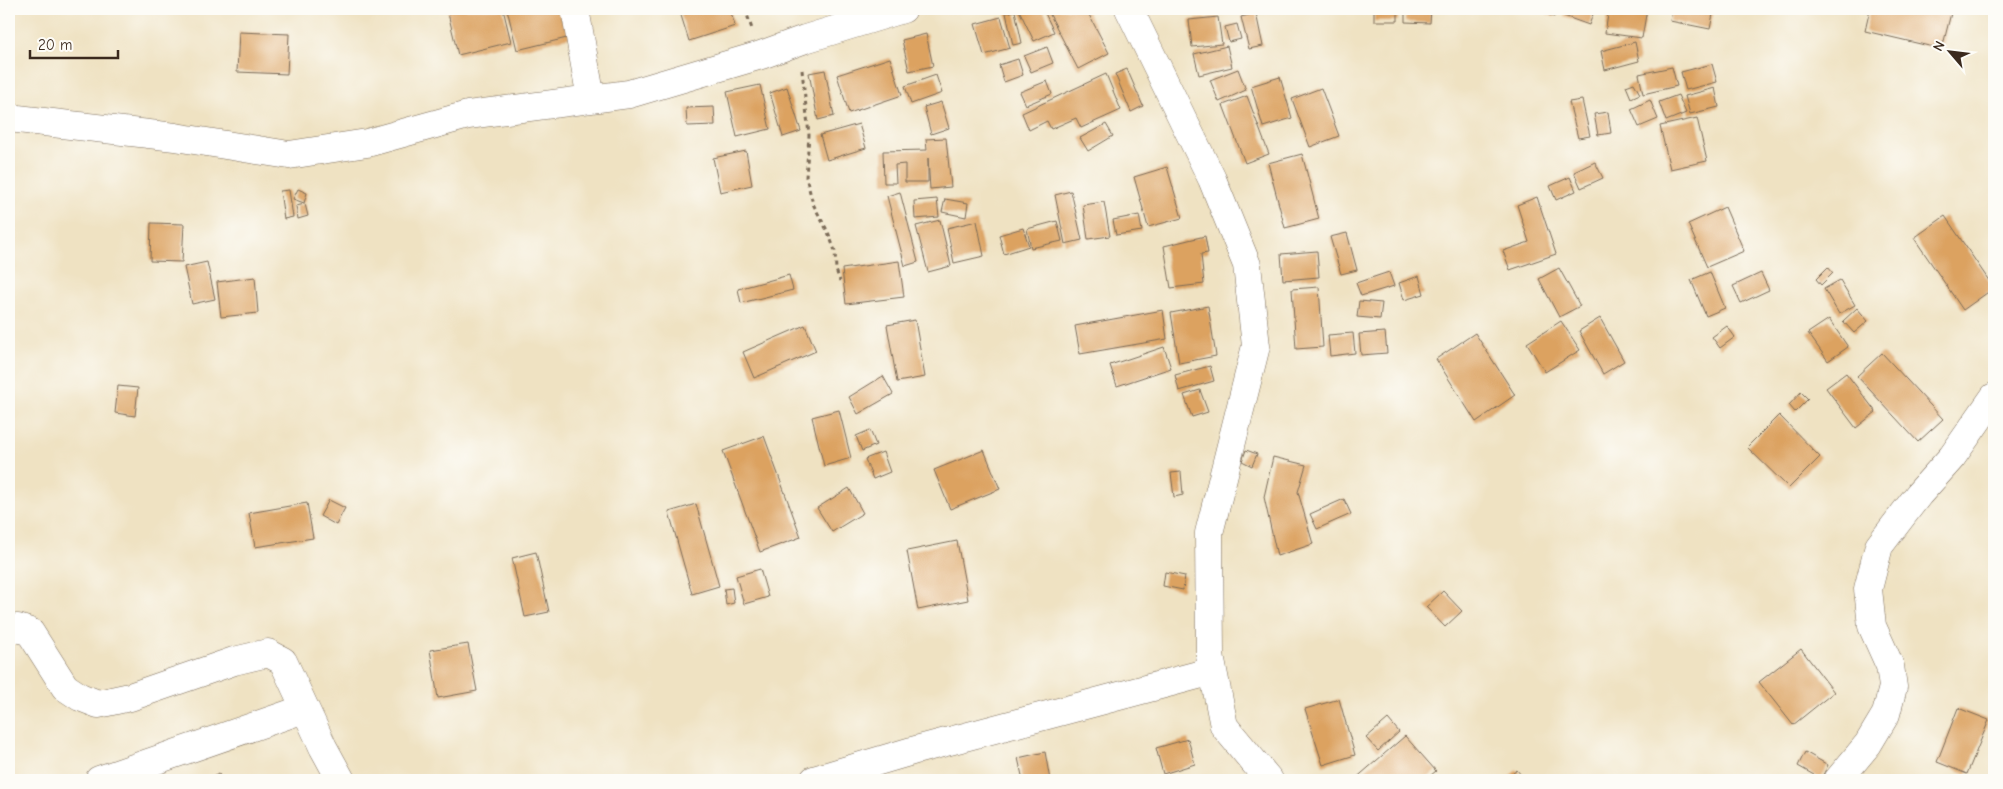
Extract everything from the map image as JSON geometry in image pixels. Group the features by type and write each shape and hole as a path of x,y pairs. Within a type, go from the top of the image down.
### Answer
{"street":[{"path":"575,9 591,99"},
{"path":"9,118 175,137 289,155 366,143 468,115 629,94 761,55 805,39 903,9"},
{"path":"1129,9 1212,179 1247,265 1256,346 1209,532 1210,656 1224,726 1268,780"},
{"path":"1838,780 1868,744 1886,714 1892,687 1890,666 1872,626 1868,589 1879,546 1919,494 1952,457 1994,397"},
{"path":"9,629 18,628 30,632 65,686 80,697 98,704 130,697 234,661 268,653 282,661 304,709 341,780"},
{"path":"814,780 912,751 1213,671"},
{"path":"99,780 304,709"}],"path":[{"path":"805,39 802,72 809,135 806,177 813,204 833,245 836,270 840,281"}],"building":[{"path":"447,9 503,9 511,42 458,55"},
{"path":"507,9 564,9 571,37 517,50"},
{"path":"679,9 730,9 735,26 689,41"},
{"path":"1043,9 1054,32 1034,41 1019,10"},
{"path":"1047,9 1086,9 1109,53 1078,69"},
{"path":"1228,9 1248,9 1248,12 1228,13"},
{"path":"1374,9 1398,9 1398,21 1374,21"},
{"path":"1405,9 1431,9 1430,23 1405,22"},
{"path":"1549,9 1558,9 1554,17 1547,14"},
{"path":"1566,9 1595,9 1589,25 1564,16"},
{"path":"1609,9 1647,9 1642,38 1605,33"},
{"path":"1672,9 1714,9 1710,29 1670,21"},
{"path":"1870,9 1952,9 1942,49 1865,31"},
{"path":"1015,11 1022,43 1013,45 1006,13"},
{"path":"1256,13 1263,46 1249,49 1241,17"},
{"path":"1001,17 1010,48 984,55 975,24"},
{"path":"1218,17 1222,44 1192,47 1189,20"},
{"path":"1237,24 1241,39 1229,42 1225,27"},
{"path":"239,32 289,34 287,74 237,72"},
{"path":"926,34 933,66 909,71 902,40"},
{"path":"1635,42 1639,61 1605,70 1601,51"},
{"path":"1227,46 1232,67 1199,75 1194,54"},
{"path":"1047,47 1053,63 1031,72 1024,56"},
{"path":"890,58 902,95 849,113 837,75"},
{"path":"1018,59 1023,75 1004,82 999,65"},
{"path":"1712,64 1717,82 1686,90 1681,72"},
{"path":"1672,67 1677,86 1643,94 1639,74"},
{"path":"1127,69 1143,106 1131,112 1115,74"},
{"path":"1238,69 1246,90 1219,102 1210,80"},
{"path":"825,70 834,116 818,120 809,73"},
{"path":"1106,74 1121,110 1081,128 1076,118 1051,129 1047,121 1029,130 1022,113"},
{"path":"936,75 942,93 911,104 905,86"},
{"path":"1280,77 1292,118 1263,127 1251,86"},
{"path":"1047,81 1052,94 1026,105 1020,92"},
{"path":"1634,83 1640,94 1631,98 1626,86"},
{"path":"760,85 770,129 737,137 727,92"},
{"path":"787,87 801,131 783,137 770,93"},
{"path":"1321,88 1339,136 1310,147 1292,99"},
{"path":"1715,88 1719,107 1690,114 1685,96"},
{"path":"1678,95 1686,113 1666,121 1659,102"},
{"path":"1247,96 1269,154 1245,163 1223,105"},
{"path":"1582,100 1590,136 1578,138 1569,102"},
{"path":"1650,100 1658,119 1639,127 1631,109"},
{"path":"941,102 949,128 931,134 924,107"},
{"path":"714,107 715,125 687,126 686,108"},
{"path":"1608,112 1611,133 1598,135 1594,114"},
{"path":"1697,118 1707,161 1670,169 1660,126"},
{"path":"859,124 866,148 827,160 820,135"},
{"path":"1106,124 1113,136 1088,151 1080,138"},
{"path":"946,138 951,187 930,189 928,158 928,182 905,182 905,164 895,165 896,183 884,183 883,151 927,150 926,139"},
{"path":"746,151 752,185 720,192 713,158"},
{"path":"1302,154 1319,219 1285,228 1268,163"},
{"path":"1595,162 1603,178 1581,188 1574,172"},
{"path":"1167,167 1182,218 1148,227 1134,177"},
{"path":"1570,177 1576,191 1556,200 1550,186"},
{"path":"298,189 307,193 304,203 293,199"},
{"path":"289,190 293,217 284,219 280,191"},
{"path":"1071,191 1082,240 1065,244 1055,195"},
{"path":"900,192 918,262 905,266 887,196"},
{"path":"1537,197 1556,254 1510,270 1503,251 1529,242 1517,205"},
{"path":"937,199 939,217 915,219 914,201"},
{"path":"945,199 968,203 966,217 942,212"},
{"path":"1104,202 1110,236 1088,239 1083,205"},
{"path":"305,204 308,216 298,219 296,206"},
{"path":"1725,207 1744,251 1707,267 1688,224"},
{"path":"1139,215 1142,231 1116,235 1113,220"},
{"path":"1945,216 1994,288 1963,310 1914,238"},
{"path":"940,220 951,266 928,272 916,226"},
{"path":"977,221 984,256 954,263 947,228"},
{"path":"1057,221 1062,241 1031,248 1027,229"},
{"path":"151,223 184,224 182,262 150,261"},
{"path":"1023,228 1029,246 1004,254 999,235"},
{"path":"1347,233 1357,270 1341,274 1330,237"},
{"path":"1205,236 1208,253 1201,254 1204,284 1171,288 1164,246"},
{"path":"1317,251 1319,277 1283,280 1281,254"},
{"path":"899,261 904,297 846,304 842,269"},
{"path":"207,262 215,299 192,304 184,267"},
{"path":"1828,267 1833,273 1821,285 1816,279"},
{"path":"1559,268 1580,306 1559,317 1539,279"},
{"path":"1389,272 1394,286 1361,296 1356,283"},
{"path":"1710,272 1725,308 1706,316 1691,280"},
{"path":"1761,273 1769,290 1741,303 1733,286"},
{"path":"789,275 793,290 741,303 738,289"},
{"path":"1419,276 1424,294 1404,300 1399,283"},
{"path":"255,277 258,313 221,317 217,282"},
{"path":"1840,280 1855,305 1839,314 1824,289"},
{"path":"1319,287 1323,347 1296,349 1292,289"},
{"path":"1359,301 1382,303 1380,319 1357,317"},
{"path":"1208,306 1216,356 1179,363 1171,313"},
{"path":"1857,308 1868,321 1854,333 1843,321"},
{"path":"1163,310 1167,339 1080,354 1075,326"},
{"path":"1600,318 1624,361 1603,374 1579,331"},
{"path":"1829,319 1848,347 1828,361 1808,333"},
{"path":"915,320 925,377 897,382 887,325"},
{"path":"1561,321 1580,350 1545,372 1527,343"},
{"path":"805,325 816,351 754,378 743,352"},
{"path":"1727,326 1735,337 1720,348 1712,337"},
{"path":"1385,332 1387,353 1361,355 1359,334"},
{"path":"1353,333 1355,353 1330,356 1328,335"},
{"path":"1475,333 1515,395 1476,422 1436,359"},
{"path":"1164,347 1171,368 1117,386 1110,365"},
{"path":"1882,353 1943,419 1918,442 1857,376"},
{"path":"1210,366 1214,381 1179,391 1175,375"},
{"path":"1846,373 1876,412 1856,428 1826,388"},
{"path":"883,376 893,394 858,414 849,397"},
{"path":"118,386 138,388 135,416 115,413"},
{"path":"1200,390 1208,412 1192,417 1184,395"},
{"path":"1801,392 1808,399 1795,412 1789,405"},
{"path":"839,410 851,458 824,466 812,417"},
{"path":"1779,415 1820,457 1789,488 1747,447"},
{"path":"870,430 876,445 862,451 856,436"},
{"path":"764,436 801,537 760,552 723,451"},
{"path":"984,450 1000,489 950,509 934,470"},
{"path":"1246,450 1257,454 1252,466 1242,461"},
{"path":"883,452 890,472 873,479 865,459"},
{"path":"1273,457 1306,465 1298,492 1313,544 1277,556 1264,497"},
{"path":"1181,472 1183,495 1174,497 1171,473"},
{"path":"849,488 863,513 832,532 817,508"},
{"path":"1344,499 1351,514 1317,529 1310,514"},
{"path":"329,500 345,508 336,525 320,516"},
{"path":"307,503 313,538 255,547 249,513"},
{"path":"696,504 719,586 692,594 669,512"},
{"path":"957,541 968,600 918,610 907,551"},
{"path":"536,552 549,612 525,617 512,558"},
{"path":"760,569 768,597 744,604 736,576"},
{"path":"1165,572 1185,576 1183,590 1163,586"},
{"path":"732,588 734,603 726,605 724,589"},
{"path":"1443,591 1462,611 1445,627 1426,607"},
{"path":"468,644 477,691 438,698 430,650"},
{"path":"1801,649 1834,692 1793,725 1759,682"},
{"path":"1339,699 1355,755 1323,765 1305,709"},
{"path":"1958,708 1989,720 1967,774 1937,762"},
{"path":"1388,719 1399,732 1378,751 1366,738"},
{"path":"1405,736 1436,771 1425,780 1354,780"},
{"path":"1188,739 1195,764 1163,774 1156,748"},
{"path":"1045,752 1050,780 1023,780 1018,758"},
{"path":"1805,752 1828,765 1821,779 1798,766"},
{"path":"1517,770 1525,780 1504,780"},
{"path":"219,774 222,780 205,780"}]}
